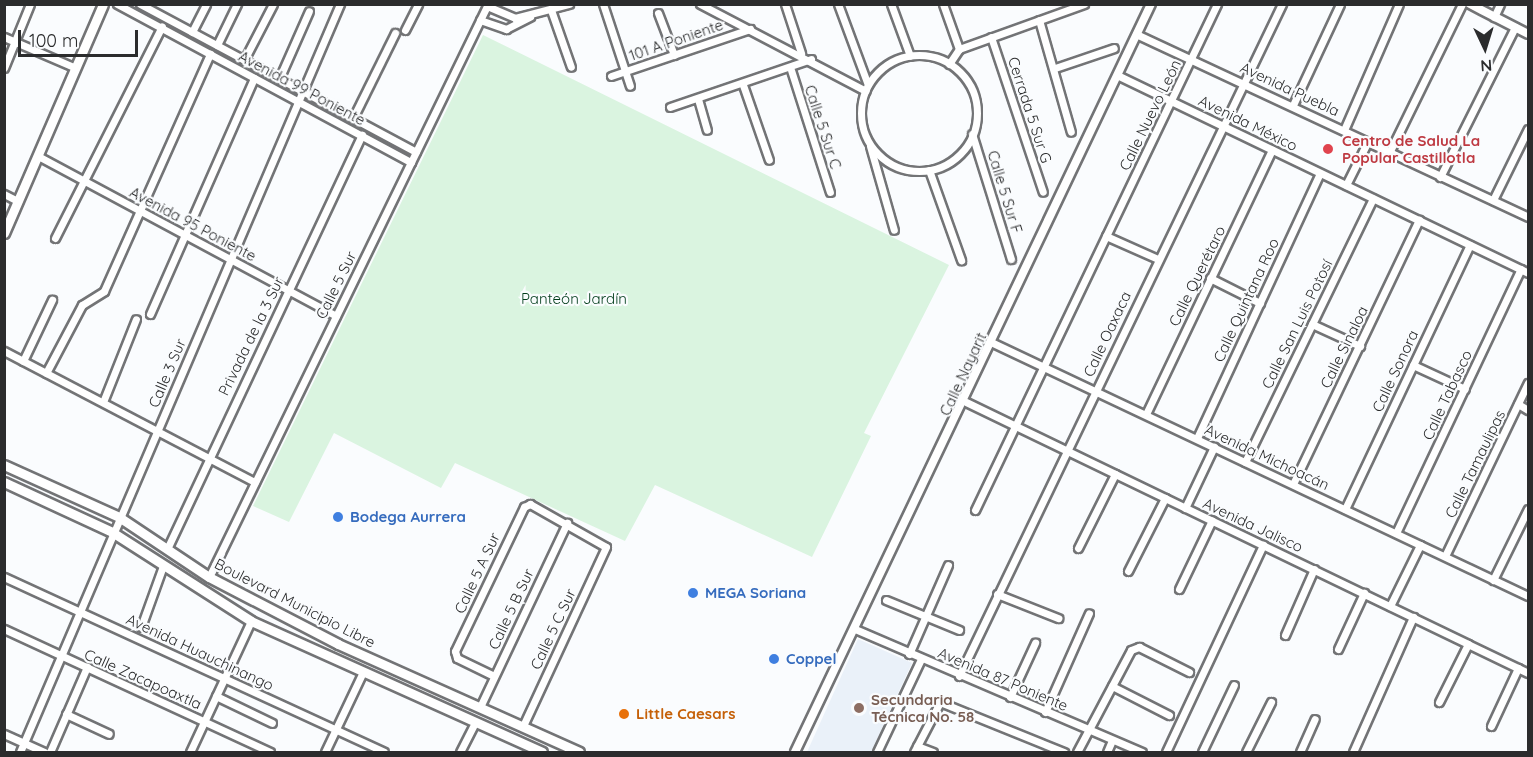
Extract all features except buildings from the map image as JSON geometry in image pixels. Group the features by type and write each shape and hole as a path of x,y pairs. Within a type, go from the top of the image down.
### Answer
{"main road":[{"path":"4,233 103,4"},
{"name":"Boulevard Municipio Libre","path":"4,465 119,517 208,577 338,644 579,753"},
{"name":"Boulevard Municipio Libre","path":"4,482 112,532 250,621 542,753"}],"street":[{"path":"4,69 30,4"},
{"name":"Avenida 99 Poniente","path":"117,4 411,162"},
{"name":"Avenida 99 Poniente","path":"140,4 150,7 166,18 416,152"},
{"path":"192,32 206,4"},
{"path":"217,45 237,4"},
{"path":"244,60 273,4"},
{"name":"Calle 3 Sur","path":"20,753 112,532 340,4"},
{"path":"405,30 418,4"},
{"path":"480,20 506,29 569,4"},
{"path":"603,4 630,86"},
{"path":"700,4 867,88"},
{"path":"785,4 801,53"},
{"path":"838,4 867,88"},
{"path":"891,4 910,56"},
{"path":"943,4 959,49"},
{"path":"949,64 959,49 1084,4"},
{"name":"Calle Nayarit","path":"795,753 966,402 1151,4"},
{"name":"Calle Nuevo León","path":"975,510 1046,368 1106,236 1217,4"},
{"name":"Calle Oaxaca","path":"959,676 1242,82 1282,4"},
{"path":"1293,105 1340,4"},
{"path":"1344,130 1399,4"},
{"path":"1389,153 1462,4"},
{"path":"1470,4 1528,34"},
{"path":"1494,17 1500,4"},
{"path":"487,5 510,17 530,18"},
{"name":"Calle 5 Sur","path":"208,577 487,5"},
{"path":"551,10 571,67"},
{"path":"279,79 309,11"},
{"path":"658,13 674,55"},
{"path":"55,238 87,182 166,18"},
{"path":"1039,20 1055,68 1071,132"},
{"path":"1440,177 1515,27"},
{"name":"101 A Poniente","path":"611,76 750,29"},
{"path":"353,118 395,33"},
{"name":"Avenida Puebla","path":"1136,34 1293,105 1389,153 1528,217"},
{"path":"4,37 76,68"},
{"name":"Cerrada 5 Sur G","path":"991,37 1043,192"},
{"path":"1055,68 1114,48"},
{"path":"46,373 82,305 104,291 210,54"},
{"path":"868,142 894,165 929,170 956,157 972,134 975,98 949,64 910,56 890,63 867,88 861,116 868,142 894,230"},
{"path":"670,108 791,70 811,60"},
{"name":"Calle 5 Sur C","path":"791,70 830,192"},
{"name":"Avenida México","path":"1117,75 1528,273"},
{"path":"150,314 188,237 254,78"},
{"path":"743,85 769,160"},
{"path":"698,99 707,130"},
{"path":"1493,200 1528,129"},
{"name":"Calle 5 Sur F","path":"972,134 1011,259"},
{"name":"Privada de la 3 Sur","path":"167,549 207,457 289,291 362,135"},
{"path":"1346,185 1368,141"},
{"name":"Calle Querétaro","path":"1146,414 1272,150"},
{"name":"Avenida 95 Poniente","path":"38,156 336,316"},
{"path":"929,170 961,260"},
{"name":"Calle Quintana Roo","path":"1197,438 1320,173"},
{"path":"4,194 18,201"},
{"name":"Calle San Luis Potosí","path":"1245,462 1372,198"},
{"name":"Calle Sinaloa","path":"1293,484 1419,220"},
{"path":"1106,236 1158,259"},
{"name":"Calle Sonora","path":"1346,509 1470,245"},
{"name":"Calle Tabasco","path":"1396,533 1521,269"},
{"path":"1210,278 1260,303"},
{"path":"23,361 52,300"},
{"path":"103,402 136,319"},
{"path":"1312,324 1360,346"},
{"name":"Avenida Michoacán","path":"993,343 1528,596"},
{"path":"4,351 255,482"},
{"path":"1413,366 1465,389"},
{"name":"Calle Tamaulipas","path":"1445,556 1528,383"},
{"name":"Avenida Jalisco","path":"966,402 1065,452 1212,520 1528,673"},
{"path":"1518,404 1528,410"},
{"path":"1185,508 1214,447"},
{"path":"1078,548 1115,474"},
{"path":"1128,571 1165,498"},
{"name":"Calle 5 A Sur","path":"494,676 454,655 526,504 567,523"},
{"path":"1493,580 1528,509"},
{"path":"1179,589 1212,520"},
{"name":"Calle 5 C Sur","path":"523,726 606,544 567,523"},
{"name":"Calle 5 B Sur","path":"480,707 567,523"},
{"path":"1166,753 1263,545"},
{"path":"1390,606 1420,545"},
{"path":"909,654 948,565"},
{"path":"141,627 163,566"},
{"path":"1286,635 1314,569"},
{"name":"Avenida Huauchinango","path":"4,577 81,610 384,753"},
{"path":"1338,649 1364,593"},
{"path":"997,594 1058,618"},
{"path":"886,600 959,630"},
{"path":"1045,712 1089,613"},
{"path":"1353,753 1413,617"},
{"path":"190,753 250,621"},
{"name":"Calle Zacapoaxtla","path":"4,629 270,753"},
{"name":"Avenida 87 Poniente","path":"855,629 959,676 1142,753"},
{"path":"1010,698 1035,643"},
{"path":"1439,702 1468,644"},
{"path":"1077,753 1131,650 1139,647 1190,672"},
{"path":"877,753 921,659"},
{"path":"50,753 87,667"},
{"path":"1491,726 1518,668"},
{"path":"325,753 363,672"},
{"path":"1202,753 1234,685"},
{"path":"1112,686 1169,715"},
{"path":"216,696 272,723"},
{"path":"933,753 915,749 935,706 947,702 1064,753"},
{"path":"1246,753 1271,702"},
{"path":"66,714 110,734"},
{"path":"1300,753 1315,720"},
{"path":"460,753 474,724"},
{"path":"4,734 44,753"},
{"path":"1107,753 1112,740"}],"shaded area":[{"name":"Secundaria Técnica No. 58","path":"858,639 912,663 871,752 807,752"}],"green space":[{"name":"Panteón Jardín","path":"483,35 949,265 864,433 871,436 812,557 655,485 625,541 455,463 441,488 334,433 289,522 253,506"}],"place":[{"name":"Centro de Salud La Popular Castillotla","path":"1328,149"},
{"name":"Bodega Aurrera","path":"338,517"},
{"name":"MEGA Soriana","path":"693,593"},
{"name":"Coppel","path":"774,659"},
{"name":"Secundaria Técnica No. 58","path":"859,708"},
{"name":"Little Caesars","path":"624,714"}]}
